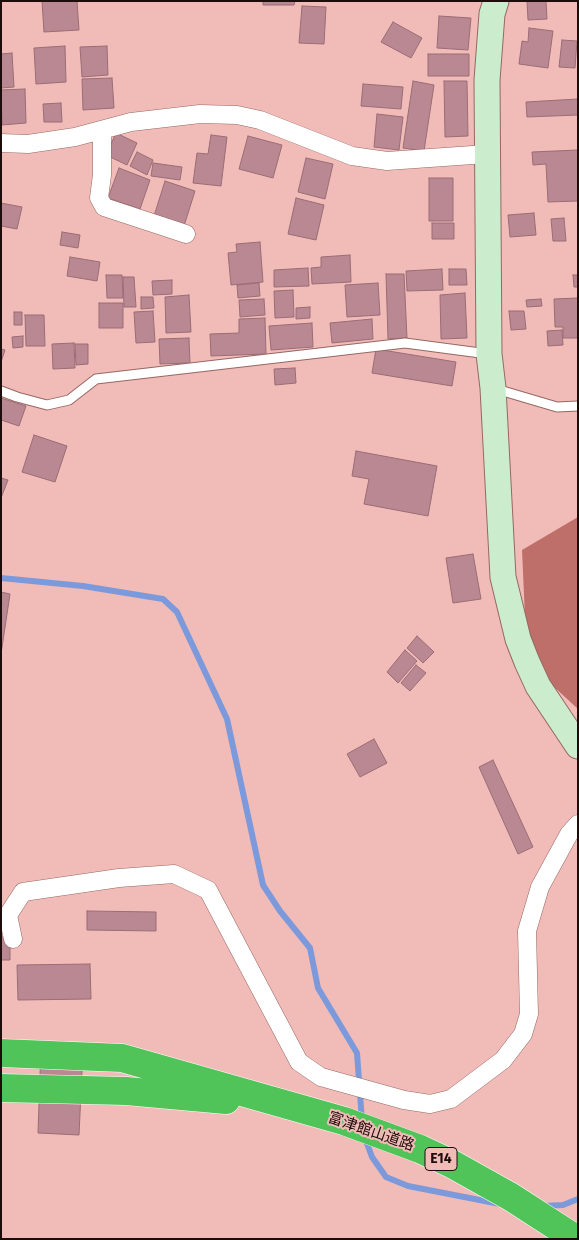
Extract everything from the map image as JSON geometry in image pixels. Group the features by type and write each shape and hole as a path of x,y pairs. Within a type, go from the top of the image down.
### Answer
{"highway":[{"path":"1,1053 122,1058 294,1106"},
{"path":"1,1088 126,1091 294,1106"},
{"name":"富津館山道路","path":"294,1106 420,1149 483,1181 576,1239"}],"street":[{"path":"496,1 492,14 487,80 489,354 493,388 503,577 518,639 538,686 578,746"},
{"path":"1,143 28,144 75,137 132,122 200,114 236,116 260,120 352,156 388,161 487,154"},
{"path":"102,130 102,175 99,198 104,207 186,234"},
{"path":"13,939 8,915 23,892 119,878 174,874 208,890 299,1062 321,1076 404,1100 430,1104 451,1099 503,1060 523,1034 529,1014 527,931 540,887 569,834 578,824"}],"lane":[{"path":"1,390 16,397 47,405 69,400 96,379 385,345 404,343 489,354"},
{"path":"493,388 557,407 578,406"}],"shaded area":[{"path":"578,517 578,709 527,662 522,550"}],"building":[{"path":"42,1 77,1 79,30 44,32"},
{"path":"263,1 295,1 294,5 263,5"},
{"path":"527,1 546,1 547,19 528,20"},
{"path":"302,6 326,7 324,44 299,43"},
{"path":"439,16 471,18 468,50 437,48"},
{"path":"393,22 422,38 411,58 381,42"},
{"path":"529,28 553,31 548,68 519,64 522,41 528,42"},
{"path":"562,40 577,41 575,68 559,67"},
{"path":"65,46 66,82 36,84 34,48"},
{"path":"107,46 108,75 82,77 80,47"},
{"path":"12,53 14,87 1,88 1,54"},
{"path":"428,54 469,54 469,76 428,76"},
{"path":"112,78 114,108 83,110 82,79"},
{"path":"413,81 434,85 424,151 403,148"},
{"path":"444,81 467,81 468,136 445,137"},
{"path":"363,84 403,87 401,109 361,106"},
{"path":"25,89 26,123 2,125 1,90"},
{"path":"578,99 578,115 527,117 526,102"},
{"path":"61,103 62,122 44,122 43,104"},
{"path":"377,114 403,117 399,150 374,147"},
{"path":"116,133 137,143 127,165 106,155"},
{"path":"211,135 227,137 221,186 193,183 197,153 208,154"},
{"path":"248,136 282,145 273,178 239,169"},
{"path":"578,150 578,201 548,202 546,164 533,165 532,152"},
{"path":"137,152 153,160 147,175 130,166"},
{"path":"306,158 333,164 325,199 298,192"},
{"path":"153,163 182,167 180,180 151,176"},
{"path":"119,168 150,180 140,209 108,198"},
{"path":"429,178 453,178 453,221 429,221"},
{"path":"165,181 195,191 184,226 154,216"},
{"path":"296,198 324,205 316,240 288,234"},
{"path":"1,203 22,207 17,229 1,226"},
{"path":"534,213 536,235 510,237 508,215"},
{"path":"564,218 566,241 553,241 551,219"},
{"path":"432,223 454,223 454,239 432,239"},
{"path":"62,232 80,235 78,248 60,245"},
{"path":"260,242 263,282 231,285 228,253 237,252 236,244"},
{"path":"350,255 351,282 312,284 311,268 321,267 321,257"},
{"path":"70,257 100,262 97,281 67,276"},
{"path":"308,268 309,286 274,287 274,270"},
{"path":"442,269 443,290 407,291 406,271"},
{"path":"449,269 466,269 467,285 449,285"},
{"path":"386,274 404,274 407,338 388,339"},
{"path":"106,275 122,275 123,298 107,298"},
{"path":"573,275 578,275 578,287 574,287"},
{"path":"123,277 134,277 136,307 124,307"},
{"path":"172,280 172,294 153,295 152,281"},
{"path":"259,283 260,296 238,298 237,285"},
{"path":"378,283 380,315 347,317 345,285"},
{"path":"293,290 294,317 275,318 274,291"},
{"path":"465,293 467,338 441,339 440,295"},
{"path":"189,295 191,332 166,333 165,297"},
{"path":"141,297 153,297 154,308 141,309"},
{"path":"578,298 578,338 563,338 563,327 555,327 554,299"},
{"path":"264,299 265,315 240,317 239,300"},
{"path":"541,299 542,306 527,307 526,300"},
{"path":"99,303 123,303 123,328 99,328"},
{"path":"310,307 310,318 296,319 296,308"},
{"path":"153,311 155,342 136,343 134,312"},
{"path":"509,311 524,311 526,329 511,330"},
{"path":"14,312 22,312 22,325 14,325"},
{"path":"25,315 44,315 45,346 26,346"},
{"path":"265,318 266,354 211,356 210,334 239,333 239,319"},
{"path":"372,319 373,339 332,343 330,323"},
{"path":"312,323 313,347 271,350 269,326"},
{"path":"562,330 563,345 548,346 547,331"},
{"path":"23,336 23,347 13,348 12,337"},
{"path":"189,338 190,363 160,364 159,339"},
{"path":"74,343 75,368 53,369 52,344"},
{"path":"75,344 88,344 88,364 76,365"},
{"path":"1,349 5,350 1,362"},
{"path":"376,349 456,362 452,386 372,373"},
{"path":"295,368 296,383 275,385 274,369"},
{"path":"1,398 26,406 19,426 1,420"},
{"path":"34,435 67,446 55,482 22,472"},
{"path":"356,451 437,466 428,516 364,504 369,479 352,476"},
{"path":"1,478 8,480 1,498"},
{"path":"473,554 481,599 453,603 446,558"},
{"path":"1,592 10,594 1,654"},
{"path":"417,636 434,652 423,663 407,648"},
{"path":"405,650 417,661 398,683 387,672"},
{"path":"416,665 426,673 410,691 401,683"},
{"path":"374,739 387,763 360,777 347,754"},
{"path":"493,760 533,847 518,854 479,767"},
{"path":"87,911 156,912 156,931 87,930"},
{"path":"1,937 10,937 10,960 1,960"},
{"path":"90,964 91,999 18,1000 17,965"},
{"path":"41,1047 83,1049 79,1135 38,1133"}],"waterway":[{"path":"1,578 83,586 163,599 177,612 227,719 263,885 280,911 310,948 318,988 357,1053 362,1121"},
{"path":"365,1138 372,1157 386,1177 408,1186 500,1204"},
{"path":"543,1206 563,1205 578,1199"}]}
